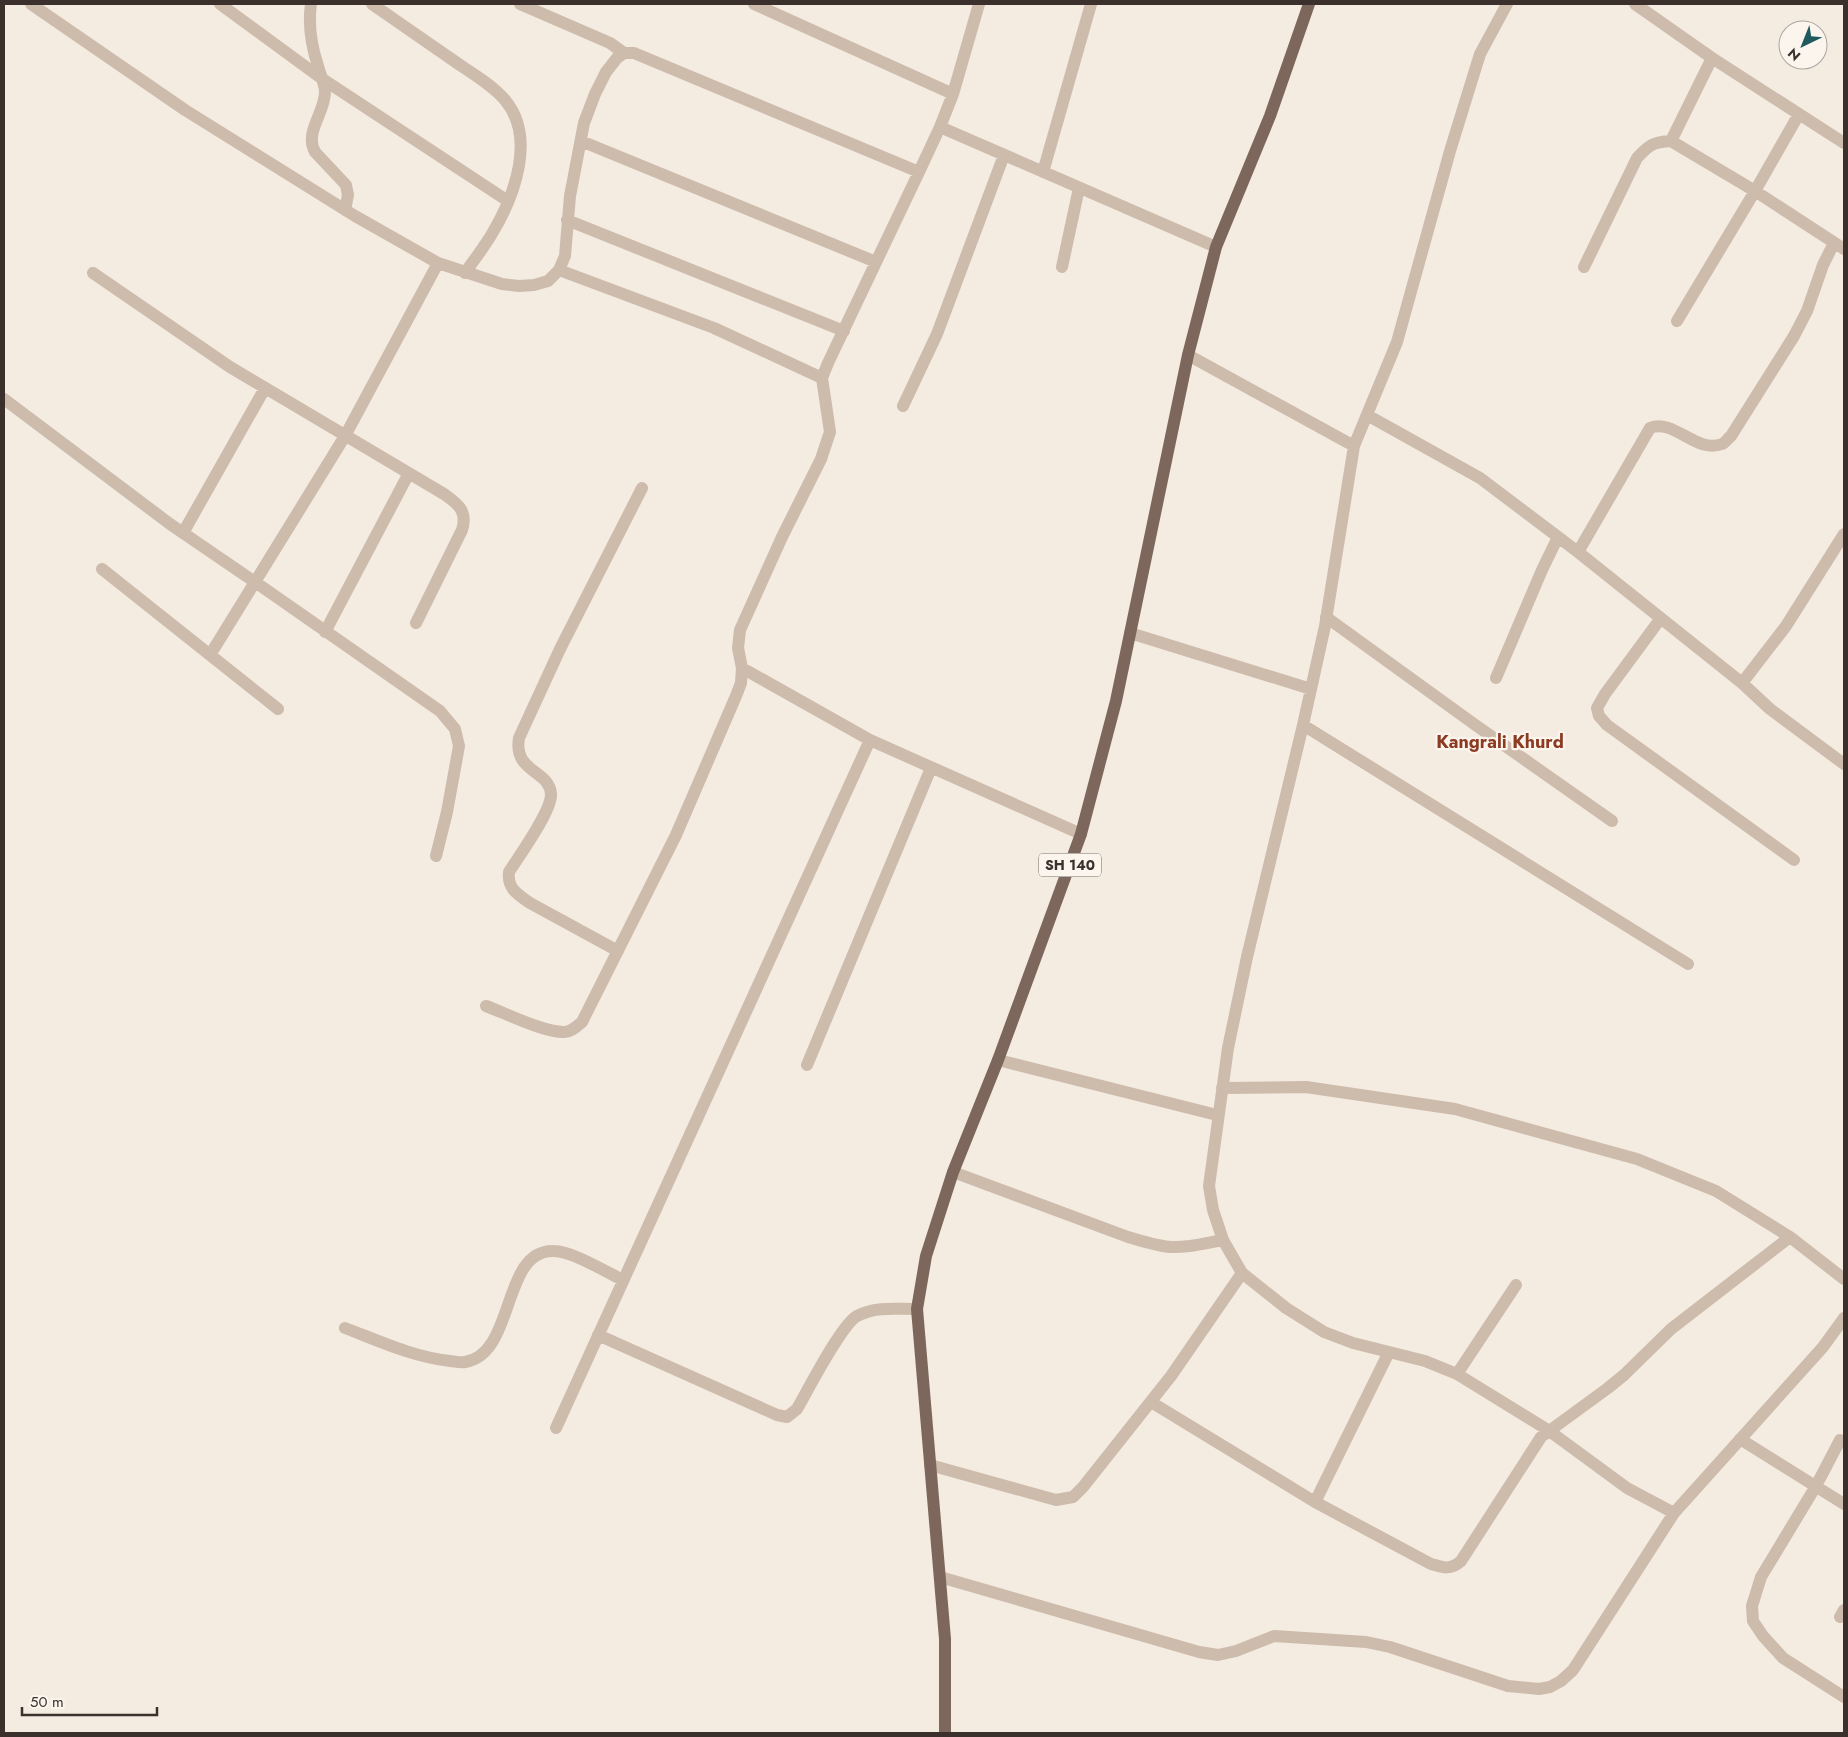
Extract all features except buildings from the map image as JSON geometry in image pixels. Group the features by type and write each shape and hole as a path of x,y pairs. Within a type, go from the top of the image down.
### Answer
{"main road":[{"name":"SH 140","path":"945,1733 945,1639 917,1309 926,1256 953,1172 998,1060 1081,834 1116,700 1188,355 1216,247 1270,116 1309,4"}],"street":[{"path":"31,4 185,110 345,210 438,263 502,284 519,286 534,285 548,281 559,270 565,256 570,196 584,123 606,72 617,58 624,53"},
{"path":"220,4 321,78 508,201"},
{"path":"311,4 310,34 325,91 323,105 312,134 311,145 315,152 346,185 348,195 345,210"},
{"path":"372,4 484,82 505,99 516,117 521,140 519,167 508,201 493,232 465,273"},
{"path":"520,4 610,44 624,53 634,53 651,59 919,172"},
{"path":"754,4 953,94"},
{"path":"486,1006 540,1027 566,1032 574,1029 582,1022 676,835 741,682 742,668 738,648 740,630 782,537 821,459 830,432 822,378 940,127 953,94 979,4"},
{"path":"1043,172 1091,4"},
{"path":"1507,4 1480,54 1397,342 1354,446 1326,617 1311,689 1247,956 1228,1048 1217,1115 1209,1186 1213,1210 1223,1240 1242,1273 1286,1308 1324,1332 1353,1343 1425,1361 1457,1374 1548,1430 1627,1488 1674,1513"},
{"path":"1636,4 1712,58 1844,143"},
{"path":"1672,141 1712,58"},
{"path":"1677,321 1799,114"},
{"path":"940,127 1216,247"},
{"path":"581,141 876,262"},
{"path":"1578,552 1650,428 1656,425 1668,428 1696,441 1710,445 1722,444 1730,436 1794,336 1807,312 1823,265 1839,246 1755,191 1672,141 1656,142 1646,148 1637,158 1584,267"},
{"path":"903,406 937,334 1004,155"},
{"path":"1062,267 1079,188"},
{"path":"567,220 844,331"},
{"path":"210,656 345,436 438,263"},
{"path":"559,270 714,328 822,378"},
{"path":"93,273 230,367 456,503 462,510 465,522 416,623"},
{"path":"1188,355 1354,446"},
{"path":"183,533 265,388"},
{"path":"4,399 183,533 440,711 455,729 459,746 447,812 436,856"},
{"path":"1366,415 1480,478 1661,618 1742,683 1770,709 1844,764"},
{"path":"326,632 409,473"},
{"path":"618,951 530,903 511,887 508,879 509,872 546,811 551,796 546,781 525,764 519,756 517,747 519,738 560,648 642,488"},
{"path":"1742,683 1786,626 1844,534"},
{"path":"1496,678 1558,537"},
{"path":"102,570 278,709"},
{"path":"1326,617 1612,821"},
{"path":"1661,618 1605,694 1597,708 1599,716 1607,725 1794,860"},
{"path":"1130,633 1311,689"},
{"path":"742,668 870,740 1081,834"},
{"path":"1303,725 1688,964"},
{"path":"556,1428 870,740"},
{"path":"807,1065 931,768"},
{"path":"998,1060 1217,1115"},
{"path":"1222,1088 1306,1087 1455,1109 1637,1159 1716,1191 1790,1237 1844,1279"},
{"path":"953,1172 1128,1237 1152,1244 1172,1247 1191,1246 1223,1240"},
{"path":"1150,1402 1315,1502 1431,1564 1449,1569 1461,1561 1535,1444 1548,1430 1608,1388 1671,1329 1790,1237"},
{"path":"345,1328 409,1353 440,1360 464,1362 478,1357 490,1348 518,1276 529,1261 541,1254 553,1250 570,1254 623,1280"},
{"path":"930,1465 1056,1500 1073,1497 1171,1376 1242,1273"},
{"path":"1457,1374 1516,1285"},
{"path":"598,1335 777,1415 787,1417 797,1409 843,1330 856,1316 877,1309 917,1309"},
{"path":"940,1577 1199,1652 1218,1655 1236,1651 1274,1636 1366,1642 1390,1647 1508,1686 1539,1689 1550,1687 1561,1681 1573,1670 1674,1513 1823,1346 1844,1318"},
{"path":"1315,1502 1389,1352"},
{"path":"1740,1439 1844,1504"},
{"path":"1840,1440 1816,1486 1761,1577 1752,1606 1753,1621 1763,1636 1783,1658 1844,1697"}],"district":[{"name":"Kangrali Khurd","path":"1500,742"}]}
